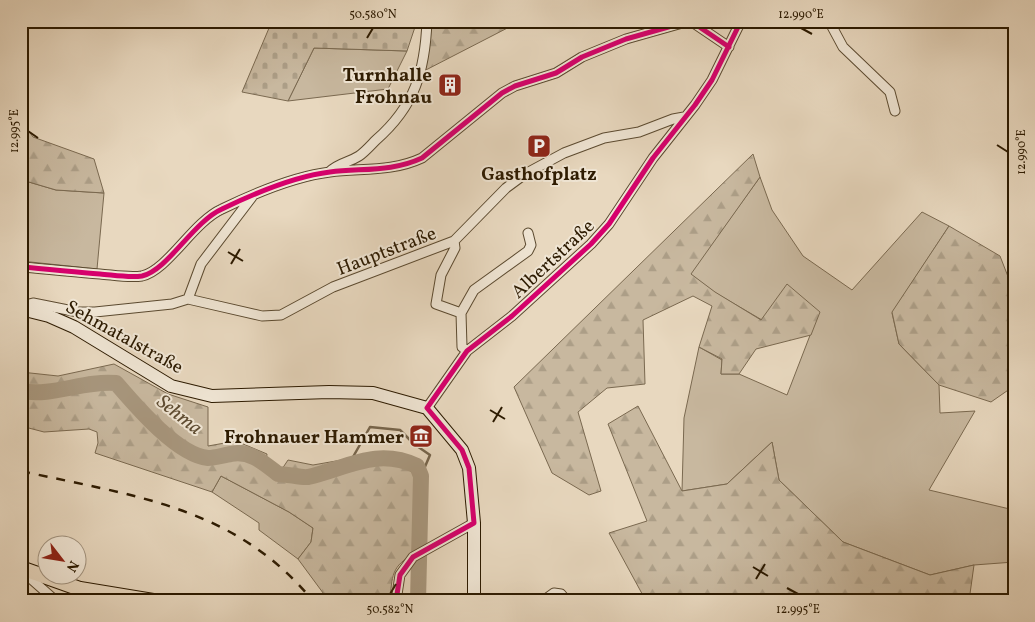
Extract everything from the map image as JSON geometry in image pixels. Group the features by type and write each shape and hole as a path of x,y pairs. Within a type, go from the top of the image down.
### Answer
{"main road":[{"name":"Sehmatalstraße","path":"21,308 49,316 74,328 171,386 212,396 373,393 427,408"},
{"path":"427,408 462,450 470,468 474,523 474,601"},
{"path":"25,569 80,589 153,601"}],"street":[{"path":"329,172 340,163 358,156 393,126 415,92 426,51 427,21"},
{"path":"684,117 695,105 712,80 741,21"},
{"path":"829,21 842,48 890,92 895,111"},
{"path":"21,267 121,276 143,276 161,265 207,216 294,180 329,172 389,169 409,164 422,158 502,93 556,73 582,57 677,23 695,24 728,47"},
{"name":"Hauptstraße","path":"21,308 33,302 78,312 95,312 172,304 188,299 262,316 281,315 333,287 454,241 506,188 554,158 587,143 639,132 673,118 684,117"},
{"name":"Albertstraße","path":"427,408 467,351 512,316 591,244 609,224 653,158 684,117"},
{"path":"188,299 201,264 252,197"},
{"path":"467,351 462,347 461,313 474,290 528,251 532,245 528,233"},
{"path":"454,241 455,248 441,275 436,304 461,313"},
{"path":"396,601 400,575 412,557 474,523"},
{"path":"25,569 30,578 56,601"},
{"path":"543,601 554,593 561,594 567,601"}],"green space":[{"path":"272,21 417,21 407,51 314,48 288,101 242,92"},
{"path":"427,21 521,21 420,73"},
{"path":"314,48 407,51 388,89 288,101"},
{"path":"21,120 33,137 94,159 104,193 56,190 22,180 21,183"},
{"path":"753,154 760,177 691,274 715,292 761,320 787,284 820,312 811,335 756,349 739,374 721,374 722,359 699,347 712,306 693,296 643,320 645,384 607,388 578,412 601,491 589,495 552,473 514,387"},
{"path":"760,177 772,210 803,256 852,290 922,212 949,226 892,313 899,344 939,385 940,413 975,411 929,490 1014,510 1014,562 974,565 930,575 843,542 779,480 772,442 727,484 682,491 684,418 699,347 722,360 721,374 739,374 787,395 819,312 762,320 714,292 690,274"},
{"path":"22,180 56,190 104,193 97,269 21,261"},
{"path":"949,226 1000,256 1014,292 1014,386 991,402 939,385 899,344 892,312"},
{"path":"114,364 168,394 208,407 208,446 236,441 267,454 265,471 276,478 288,460 313,465 382,453 404,455 403,463 416,477 415,554 397,567 392,578 390,601 329,601 298,559 311,542 313,528 289,512 221,476 212,492 95,453 98,443 97,432 89,429 44,432 21,426 21,372 58,376"},
{"path":"638,406 682,491 727,484 772,442 779,480 843,542 930,575 974,565 969,601 646,601 609,533 647,521 608,424"},
{"path":"221,476 289,512 313,528 311,542 298,559 259,530 259,523 212,492"}],"waterway":[{"name":"Sehma","path":"21,391 45,392 92,384 116,383 157,428 183,448 196,455 208,458 238,453 244,454 256,458 278,474 308,477 362,461 389,458 417,466 421,476 418,601"},
{"path":"349,464 370,427 400,430 414,444 430,455 421,476"}],"railway":[{"path":"21,471 142,498 180,510 216,525 250,544 283,569 313,601"}],"cycle path":[{"path":"396,601 400,575 413,557 474,523 469,468 462,450 427,408 467,351 512,316 591,244 609,224 653,158 695,105 712,80 741,21"},
{"path":"21,267 132,277 142,276 152,272 161,265 201,224 211,215 222,209 303,177 330,172 388,168 422,158 502,93 515,86 556,73 582,57 626,39 686,22 695,24 729,47"}],"place":[{"name":"Turnhalle Frohnau","path":"450,85"},
{"name":"Gasthofplatz","path":"539,146"},
{"name":"Frohnauer Hammer","path":"421,436"}]}
